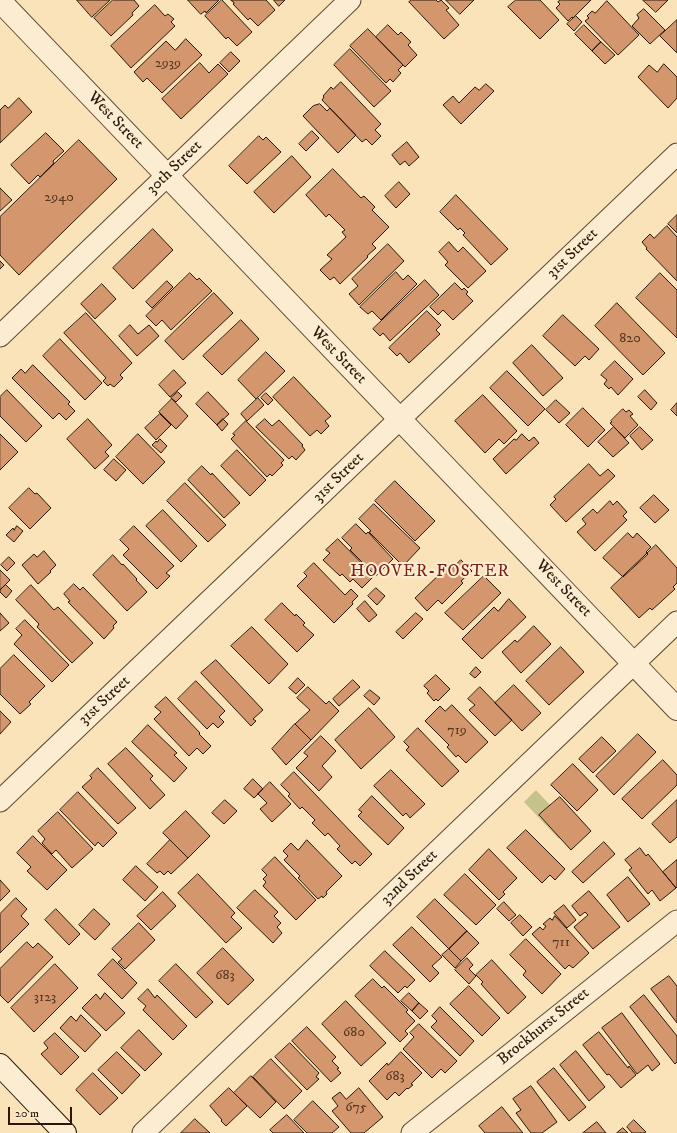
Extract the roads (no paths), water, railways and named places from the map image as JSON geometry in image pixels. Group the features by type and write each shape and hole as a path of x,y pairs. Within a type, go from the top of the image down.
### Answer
{"street":[{"name":"30th Street","path":"0,336 350,0"},
{"name":"West Street","path":"0,1 677,710"},
{"name":"31st Street","path":"0,801 677,154"},
{"name":"32nd Street","path":"143,1133 677,622"},
{"name":"Brockhurst Street","path":"412,1133 677,921"},
{"path":"0,1065 65,1133"}],"district":[{"name":"HOOVER-FOSTER","path":"430,572"}]}
